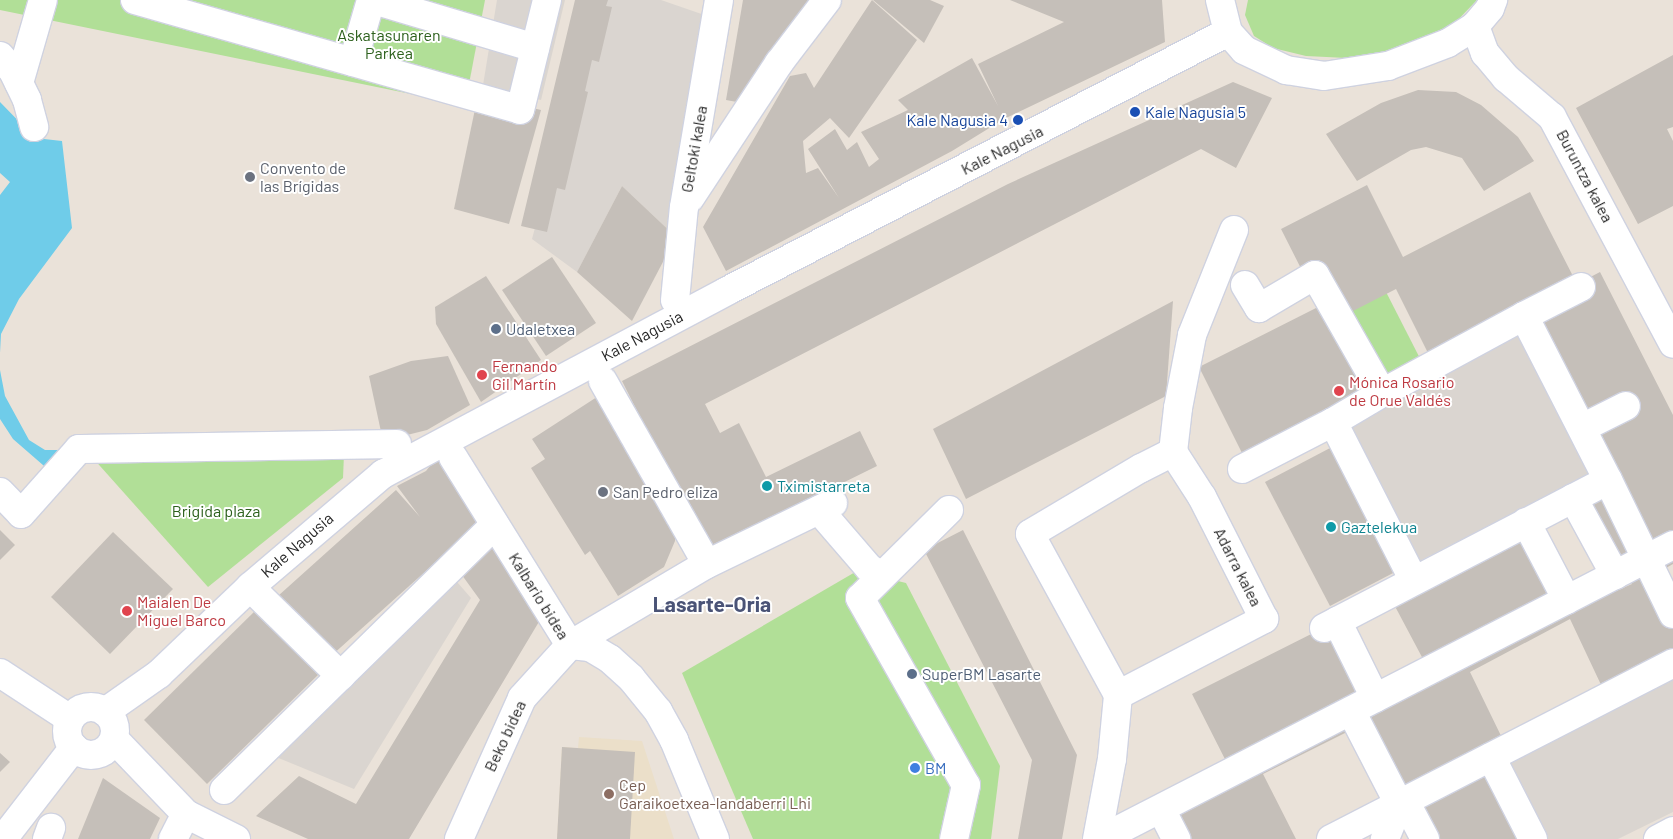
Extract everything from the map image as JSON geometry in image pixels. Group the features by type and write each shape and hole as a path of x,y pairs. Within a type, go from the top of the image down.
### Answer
{"street":[{"path":"19,84 43,0"},
{"path":"135,0 520,110 547,0"},
{"path":"353,62 373,0 535,48"},
{"name":"Geltoki kalea","path":"675,300 684,207 719,0"},
{"path":"684,207 750,105 827,0"},
{"path":"1220,0 1228,32 1244,50 1260,61 1286,70 1324,76 1388,66 1448,43 1474,26 1490,8 1492,0"},
{"name":"Buruntza kalea","path":"1474,26 1485,53 1506,78 1552,117 1664,303 1673,344"},
{"name":"Kale Nagusia","path":"105,712 159,674 250,587 383,474 719,296 1228,32"},
{"path":"0,56 19,84 34,127"},
{"path":"1097,839 1112,759 1118,695 1030,534 1141,468 1174,452 1178,408 1192,336 1234,230"},
{"path":"1245,285 1259,308 1314,276 1382,393"},
{"path":"1242,469 1333,422 1382,393 1581,287"},
{"path":"1524,316 1582,428 1673,614"},
{"path":"603,381 707,564"},
{"path":"1582,428 1626,406"},
{"path":"1333,422 1414,581"},
{"path":"0,492 21,514 79,449 396,444"},
{"name":"Adarra kalea","path":"1118,695 1264,619 1202,497 1174,452"},
{"name":"Kalbario bidea","path":"453,457 570,645 590,647 610,659 631,678 658,711 674,740 715,839"},
{"path":"1375,698 1330,624 1608,480"},
{"path":"1573,498 1615,575"},
{"name":"Beko bidea","path":"459,839 522,698 570,645 707,564 826,507 869,568 882,576"},
{"path":"949,510 860,598 966,785 954,839"},
{"path":"1526,522 1567,600"},
{"path":"224,790 495,525"},
{"path":"1101,839 1673,545"},
{"path":"250,587 341,676"},
{"path":"1331,839 1491,757 1670,672"},
{"path":"0,673 70,719"},
{"path":"90,707 105,712 114,723 114,739 110,746 96,754 88,754 74,747 68,736 70,719 82,709 90,707"},
{"path":"1351,710 1402,802 1426,839"},
{"path":"114,739 186,814 236,839"},
{"path":"3,839 74,747"},
{"path":"1491,757 1534,839"},
{"path":"1385,839 1402,802"},
{"path":"1160,809 1176,839"},
{"path":"173,839 186,814"},
{"path":"1658,839 1673,831"}],"shaded area":[{"path":"497,0 565,0 541,100 483,85"},
{"path":"596,0 661,0 716,19 676,237 622,186 577,272 532,239"},
{"path":"1526,329 1598,470 1402,570 1330,429"},
{"path":"444,567 471,598 354,789 259,750"},
{"path":"1673,677 1673,812 1618,839 1540,839 1502,761"},
{"name":"Cep Garaikoetxea-landaberri Lhi","path":"579,737 642,741 674,839 557,839 562,747 578,748"}],"green space":[{"name":"Askatasunaren Parkea","path":"0,0 485,0 465,105 0,10"},
{"path":"1248,0 1477,0 1452,26 1422,40 1385,52 1347,58 1306,56 1273,48 1254,36 1245,15"},
{"path":"1384,288 1430,378 1393,459 1335,310"},
{"name":"Brigida plaza","path":"344,454 343,478 208,587 92,457"},
{"name":"SuperBM Lasarte","path":"857,571 906,583 1000,766 991,839 753,839 682,673"}],"water":[{"path":"0,102 35,138 62,141 72,228 19,299 1,334 0,353 0,195 10,182 0,173"},
{"path":"0,370 5,396 29,440 45,450 61,450 51,472 13,439 0,419"}],"building":[{"path":"575,0 608,0 606,6 612,7 599,62 592,60 585,91 588,92 565,190 557,188 547,232 521,226"},
{"path":"743,0 811,0 748,104 726,100"},
{"path":"872,0 917,40 849,138 830,118 803,141 806,173 818,168 839,198 808,149 835,129 847,150 857,142 869,167 879,159 861,132 908,110 898,100 972,58 998,106 978,64 1064,22 1010,0 1162,0 1165,42 1004,119 952,151 726,271 703,227 790,76 806,73 814,88"},
{"path":"873,0 930,0 944,6 924,43"},
{"path":"1673,55 1673,127 1667,129 1673,141 1673,206 1638,224 1576,108"},
{"path":"1233,82 1272,98 1236,168 1201,149 705,404 720,433 739,423 766,477 860,431 877,466 707,550 622,381 1008,184"},
{"path":"1418,90 1456,92 1481,105 1518,137 1534,161 1484,191 1462,158 1426,147 1411,150 1357,181 1326,134 1381,103"},
{"path":"478,95 541,110 509,224 454,209"},
{"path":"1367,185 1403,257 1530,192 1577,284 1600,272 1673,415 1673,564 1666,568 1673,583 1673,656 1603,689 1570,619 1470,672 1505,744 1405,793 1369,721 1263,774 1296,839 1183,839 1166,805 1232,773 1192,694 1347,616 1388,697 1432,676 1389,595 1535,518 1582,606 1632,584 1587,496 1622,479 1534,306 1431,359 1396,289 1353,311 1392,388 1246,461 1199,367 1320,306 1281,229"},
{"path":"622,186 676,237 632,321 577,272"},
{"path":"552,257 596,323 546,356 502,290"},
{"path":"486,276 541,360 481,402 436,324 435,307"},
{"path":"1173,301 1166,396 966,499 933,429"},
{"path":"448,356 470,405 427,430 383,441 369,376 411,361"},
{"name":"San Pedro eliza","path":"600,395 675,516 675,541 664,567 618,596 590,551 585,555 531,468 545,459 532,439"},
{"name":"Gaztelekua","path":"1332,447 1395,572 1330,606 1265,482"},
{"path":"437,457 543,615 409,839 308,839 256,816 299,776 356,804 480,600 446,553 331,656 278,596 396,490 420,517 397,486 426,471"},
{"path":"0,530 15,545 0,560"},
{"path":"963,530 1077,755 1062,839 1018,839 1032,760 924,550"},
{"path":"113,532 173,589 110,654 51,597"},
{"path":"257,609 320,673 207,784 144,720"},
{"name":"Cep Garaikoetxea-landaberri Lhi","path":"562,747 635,752 630,839 557,839"},
{"path":"0,753 10,762 0,772"},
{"path":"1497,770 1533,839 1434,839 1419,810"},
{"path":"103,778 160,818 150,839 78,839"}],"place":[{"name":"Kale Nagusia 5","path":"1135,112"},
{"name":"Kale Nagusia 4","path":"1018,120"},
{"name":"Convento de las Brígidas","path":"250,177"},
{"name":"Udaletxea","path":"496,329"},
{"name":"Fernando Gil Martín","path":"482,375"},
{"name":"Mónica Rosario de Orue Valdés","path":"1339,391"},
{"name":"Tximistarreta","path":"767,486"},
{"name":"San Pedro eliza","path":"603,492"},
{"name":"Gaztelekua","path":"1331,527"},
{"name":"Maialen De Miguel Barco","path":"127,611"},
{"name":"SuperBM Lasarte","path":"912,674"},
{"name":"BM","path":"915,768"},
{"name":"Cep Garaikoetxea-landaberri Lhi","path":"609,794"}],"district":[{"name":"Lasarte-Oria","path":"712,604"}]}
